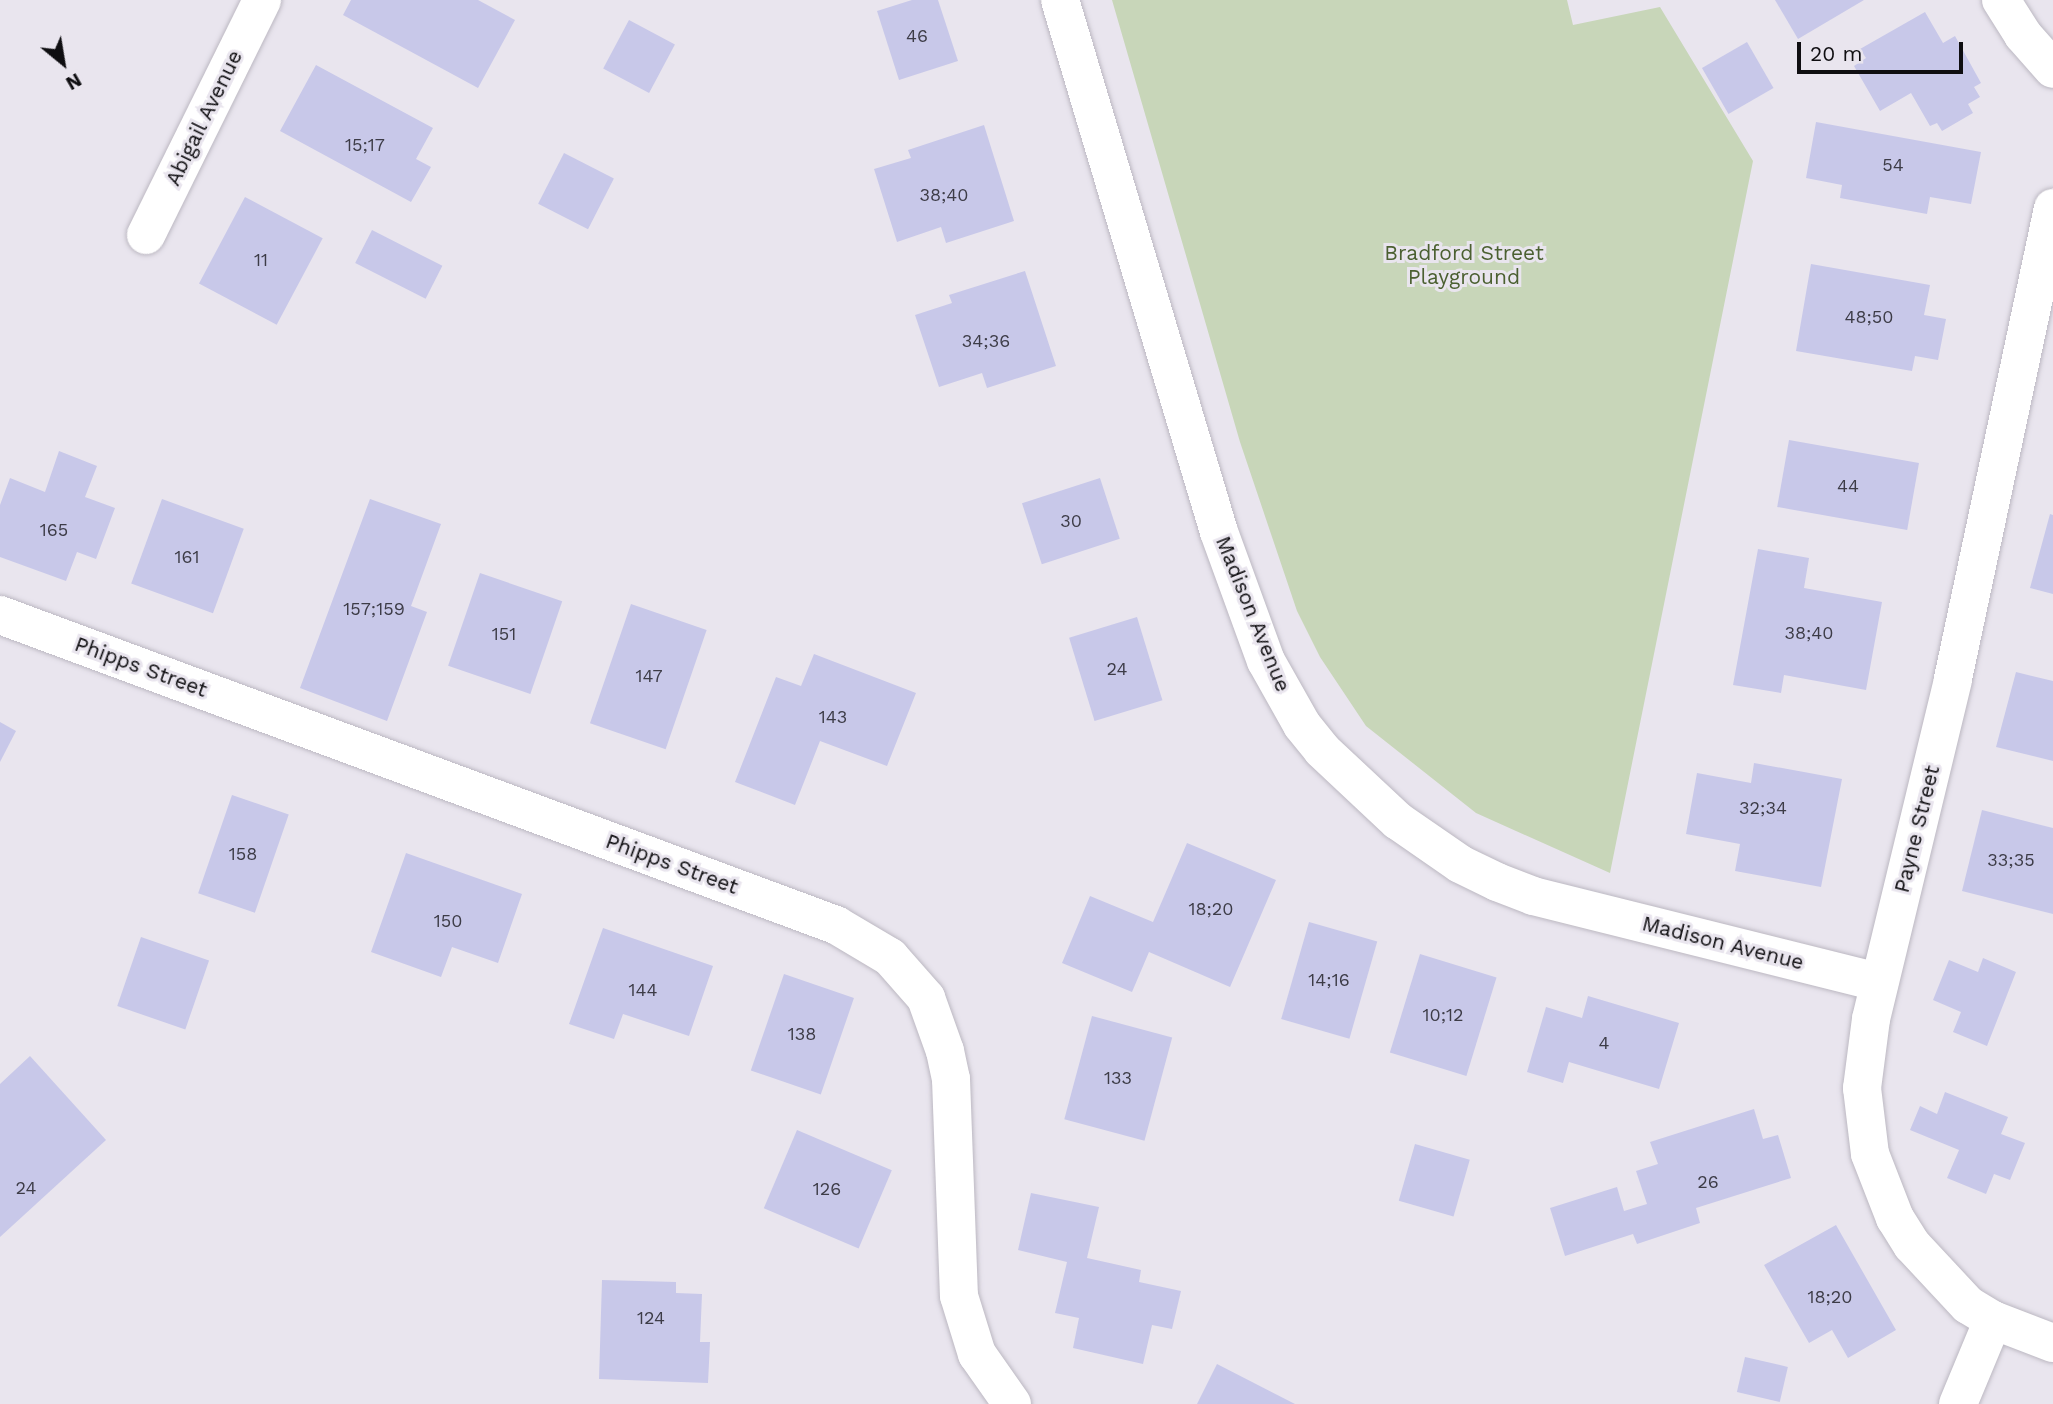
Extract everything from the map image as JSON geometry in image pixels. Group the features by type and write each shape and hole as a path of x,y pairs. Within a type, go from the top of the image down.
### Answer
{"street":[{"name":"Abigail Avenue","path":"146,235 261,0"},
{"name":"Madison Avenue","path":"1060,0 1219,532 1266,661 1302,725 1322,750 1398,821 1460,864 1497,882 1533,896 1879,982"},
{"path":"2001,0 2023,35 2053,69"},
{"name":"Payne Street","path":"2053,208 1954,680 1879,982 1862,1088 1877,1177 1895,1218 1928,1266 1968,1306 1993,1320 2053,1343"},
{"name":"Phipps Street","path":"0,615 836,925 890,957 926,998 945,1051 951,1079 959,1296 977,1354 1012,1404"},
{"path":"1958,1404 1993,1320"}],"green space":[{"name":"Bradford Street Playground","path":"1112,0 1567,0 1573,25 1660,7 1753,161 1610,873 1476,813 1366,726 1320,657 1297,611 1240,442"}],"building":[{"path":"351,0 478,0 515,20 478,88 343,15"},
{"path":"912,0 938,0 958,61 899,80 877,11"},
{"path":"1775,0 1864,0 1798,39"},
{"path":"1925,12 1943,43 1955,36 1981,83 1974,87 1980,97 1968,104 1973,113 1942,131 1937,123 1930,126 1911,93 1880,111 1854,66 1866,58 1860,49"},
{"path":"629,20 675,44 649,93 603,69"},
{"path":"1747,42 1774,88 1728,114 1702,68"},
{"path":"316,65 433,128 416,159 431,167 411,202 280,131"},
{"path":"1816,122 1981,152 1971,204 1930,197 1927,214 1840,198 1842,185 1806,178"},
{"path":"984,125 1014,221 946,243 941,227 897,242 874,169 911,158 908,150"},
{"path":"564,153 614,178 588,229 538,204"},
{"path":"245,197 323,238 277,325 199,284"},
{"path":"372,230 442,266 426,299 355,263"},
{"path":"1811,264 1930,285 1924,315 1946,319 1938,360 1915,356 1912,371 1796,351"},
{"path":"1025,271 1056,366 987,388 982,373 939,387 915,315 952,303 949,295"},
{"path":"1789,440 1919,463 1907,530 1777,507"},
{"path":"59,451 97,466 85,497 115,508 96,559 77,552 66,581 0,557 0,505 10,478 45,492"},
{"path":"1100,478 1120,539 1042,564 1022,503"},
{"path":"162,499 244,529 213,613 131,584"},
{"path":"370,499 441,524 411,606 427,612 387,721 300,688"},
{"path":"2050,514 2053,515 2053,594 2030,588"},
{"path":"1758,549 1809,558 1804,588 1882,602 1866,690 1784,675 1781,693 1733,685"},
{"path":"480,573 562,601 530,694 448,666"},
{"path":"631,604 707,630 666,749 590,723"},
{"path":"1137,617 1162,700 1095,721 1069,638"},
{"path":"814,654 916,693 887,766 820,741 795,805 735,782 776,677 801,686"},
{"path":"2016,672 2053,681 2053,761 1996,747"},
{"path":"0,722 16,731 0,762"},
{"path":"1754,763 1842,779 1821,887 1735,871 1740,844 1686,834 1697,773 1751,783"},
{"path":"232,795 289,815 255,913 198,893"},
{"path":"1982,810 2053,828 2053,914 1962,891"},
{"path":"1187,843 1276,880 1230,987 1149,952 1132,992 1062,963 1090,896 1153,922"},
{"path":"406,853 522,894 498,963 452,947 441,977 371,952"},
{"path":"1309,922 1377,942 1349,1039 1281,1019"},
{"path":"603,928 713,966 689,1036 623,1014 614,1039 569,1024"},
{"path":"141,937 209,960 185,1029 117,1006"},
{"path":"1420,954 1497,977 1466,1076 1390,1052"},
{"path":"1983,958 2016,972 1987,1046 1953,1032 1961,1012 1933,1000 1949,960 1978,972"},
{"path":"784,974 854,998 821,1095 751,1070"},
{"path":"1588,996 1679,1023 1659,1089 1569,1062 1563,1083 1527,1072 1546,1007 1582,1018"},
{"path":"1092,1016 1172,1037 1144,1141 1064,1119"},
{"path":"30,1056 106,1140 0,1237 0,1084"},
{"path":"1945,1092 2008,1117 2001,1134 2025,1143 2010,1180 1994,1174 1986,1194 1947,1178 1959,1150 1910,1130 1920,1106 1937,1114"},
{"path":"1754,1109 1763,1139 1778,1135 1791,1178 1696,1208 1700,1223 1637,1244 1633,1234 1565,1256 1550,1208 1617,1187 1624,1211 1647,1204 1636,1171 1658,1164 1650,1142"},
{"path":"797,1130 892,1170 859,1248 764,1208"},
{"path":"1415,1144 1470,1160 1454,1216 1399,1201"},
{"path":"1031,1193 1099,1207 1087,1258 1141,1270 1139,1282 1181,1291 1172,1329 1152,1325 1143,1364 1073,1348 1079,1318 1055,1313 1067,1262 1018,1250"},
{"path":"1836,1225 1896,1330 1848,1358 1832,1330 1809,1343 1764,1265"},
{"path":"602,1280 676,1282 676,1293 702,1294 700,1342 710,1342 708,1383 599,1379"},
{"path":"1745,1357 1788,1367 1780,1402 1737,1392"},
{"path":"1217,1364 1295,1404 1197,1404"}]}
